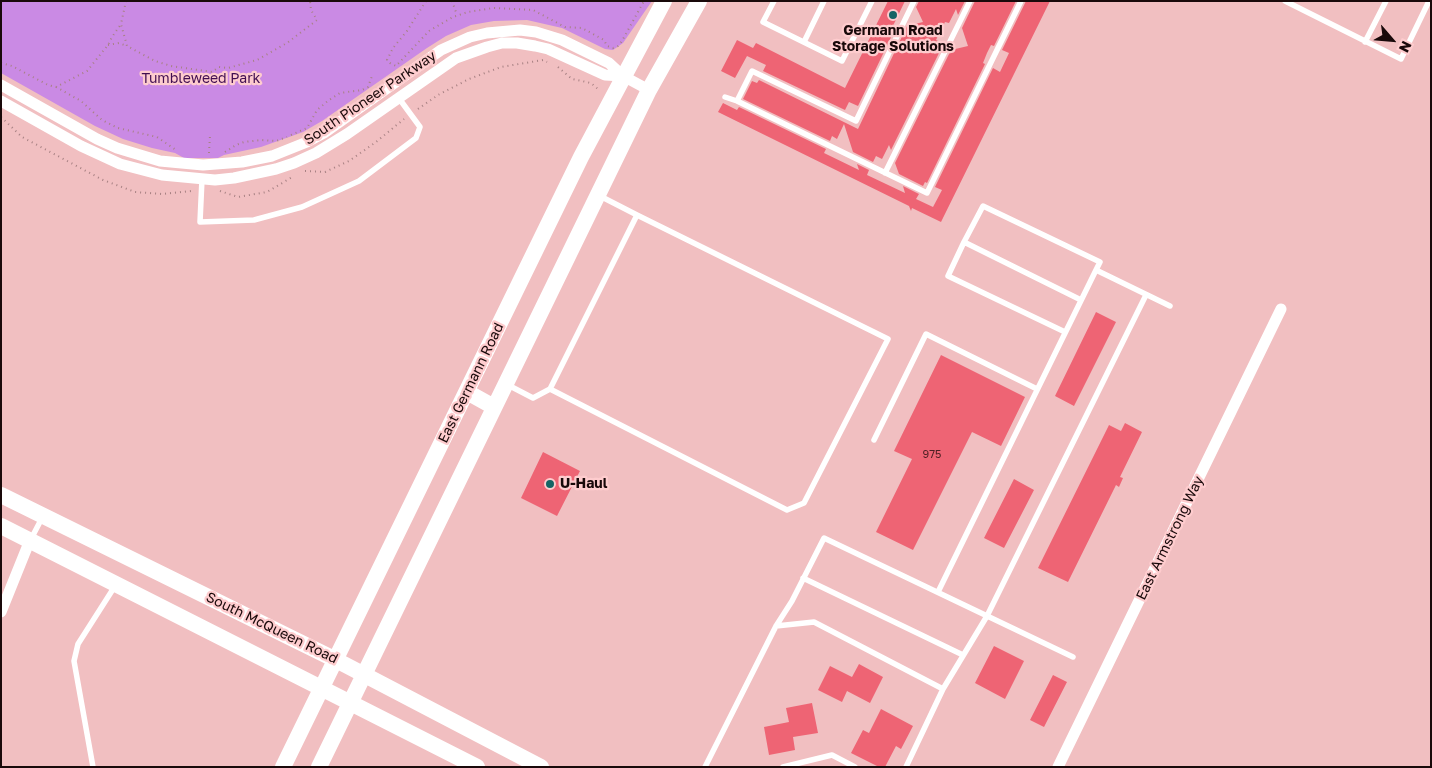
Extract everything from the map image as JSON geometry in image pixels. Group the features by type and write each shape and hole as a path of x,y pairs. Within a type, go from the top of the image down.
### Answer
{"main road":[{"name":"East Germann Road","path":"283,767 582,157 664,1"},
{"path":"319,767 597,194 649,90 699,1"},
{"path":"467,392 494,407"},
{"name":"South McQueen Road","path":"1,495 365,674 541,767"},
{"path":"1,526 477,767"}],"street":[{"name":"South Pioneer Parkway","path":"1,85 97,139 117,148 160,161 205,159 242,162 272,156 324,133 441,50 455,42 470,37 502,30 536,32 562,40 609,63 623,76 649,90"},
{"name":"South Pioneer Parkway","path":"1,101 81,146 137,170 162,175 202,179 234,178 294,163 316,153 456,58 471,52 502,44 517,43 536,46 548,49 605,75 623,76"},
{"path":"390,86 398,97"},
{"path":"202,179 205,159"},
{"name":"East Armstrong Way","path":"1058,767 1281,309"},
{"path":"1,612 30,540"}],"lane":[{"path":"774,1 763,22 842,61 872,1"},
{"path":"804,42 824,1"},
{"path":"738,101 752,71 856,121 914,1"},
{"path":"886,173 970,1"},
{"path":"725,97 738,101 927,193 1021,1"},
{"path":"1284,1 1401,59 1429,1"},
{"path":"1365,42 1386,1"},
{"path":"202,179 200,222 254,220 302,207 358,181 416,138 420,127 398,97"},
{"path":"550,389 787,510 804,503 888,339 637,216 597,194"},
{"path":"938,592 1100,262 983,206 948,276 1065,332"},
{"path":"506,384 533,398 550,389 637,216"},
{"path":"964,242 1081,300"},
{"path":"1096,270 1170,306"},
{"path":"906,767 943,690 987,616 1146,294"},
{"path":"874,440 926,334 1037,389"},
{"path":"30,540 43,516"},
{"path":"705,767 776,626 804,578 824,538 1073,657"},
{"path":"804,578 963,655"},
{"path":"92,767 74,661 78,644 117,584"},
{"path":"776,626 814,622 943,690"},
{"path":"783,767 832,755 855,767"}],"path":[{"path":"56,87 87,71 108,45 121,24 126,1"},
{"path":"108,45 119,43 155,61 171,66 212,72 220,67 228,68 257,60 287,43 317,20 311,10 310,1"},
{"path":"390,63 387,60 393,48 407,31 426,1"},
{"path":"452,1 457,16"},
{"path":"614,48 622,41 644,1"},
{"path":"121,24 126,46"},
{"path":"1,63 17,68 81,100 102,120 118,128 156,137 178,152"},
{"path":"221,155 244,142 276,141 306,128 322,104 340,93 362,90 368,87 372,76"},
{"path":"205,159 210,135"},
{"path":"205,159 214,156"}],"green space":[{"name":"Tumbleweed Park","path":"1,1 652,1 623,43 613,50 605,49 562,28 527,20 494,21 471,25 446,36 427,48 322,121 303,132 261,147 218,158 184,158 175,153 123,139 95,126 1,73"}],"building":[{"path":"888,1 905,1 891,30 895,29 858,106 849,102 845,110 763,71 766,65 747,56 735,78 721,71 737,40 753,48 756,43 845,88"},
{"path":"919,1 965,1 958,15 956,9 949,23 945,22 936,40 940,42 934,54 939,53 891,150 889,145 882,159 876,156 873,162 853,152 844,124 837,139 832,136 830,141 743,99 752,81 757,83 759,80 858,129 907,26 923,22 916,7"},
{"path":"975,1 1016,1 994,46 991,45 983,63 985,64 927,183 925,182 923,186 899,174 895,163 951,50 968,46 962,28"},
{"path":"1026,1 1050,1 941,222 912,208 911,211 909,206 718,112 723,103 737,110 739,107 826,149 824,153 859,170 857,164 869,170 867,175 905,193 903,186 919,194 916,199 933,207 942,190 935,187 993,68 1000,72 1009,53 1002,50"},
{"path":"1096,312 1116,322 1074,406 1055,396"},
{"path":"941,355 1025,397 1001,446 972,432 913,550 876,532 912,459 894,451"},
{"path":"1125,423 1142,432 1120,477 1123,478 1119,487 1116,485 1068,582 1038,568 1109,425 1121,431"},
{"name":"U-Haul","path":"543,452 580,471 557,516 521,498"},
{"path":"1014,479 1034,490 1004,548 984,538"},
{"path":"994,646 1024,661 1005,699 975,683"},
{"path":"859,664 883,677 870,703 847,691 842,702 818,690 830,666 852,677"},
{"path":"1053,675 1067,682 1044,727 1030,720"},
{"path":"812,703 818,733 793,737 795,750 769,755 764,727 789,722 786,708"},
{"path":"881,709 913,726 901,749 896,746 885,767 879,767 851,753 863,730 869,733"}],"place":[{"name":"Germann Road Storage Solutions","path":"893,15"},
{"name":"U-Haul","path":"550,484"}]}
